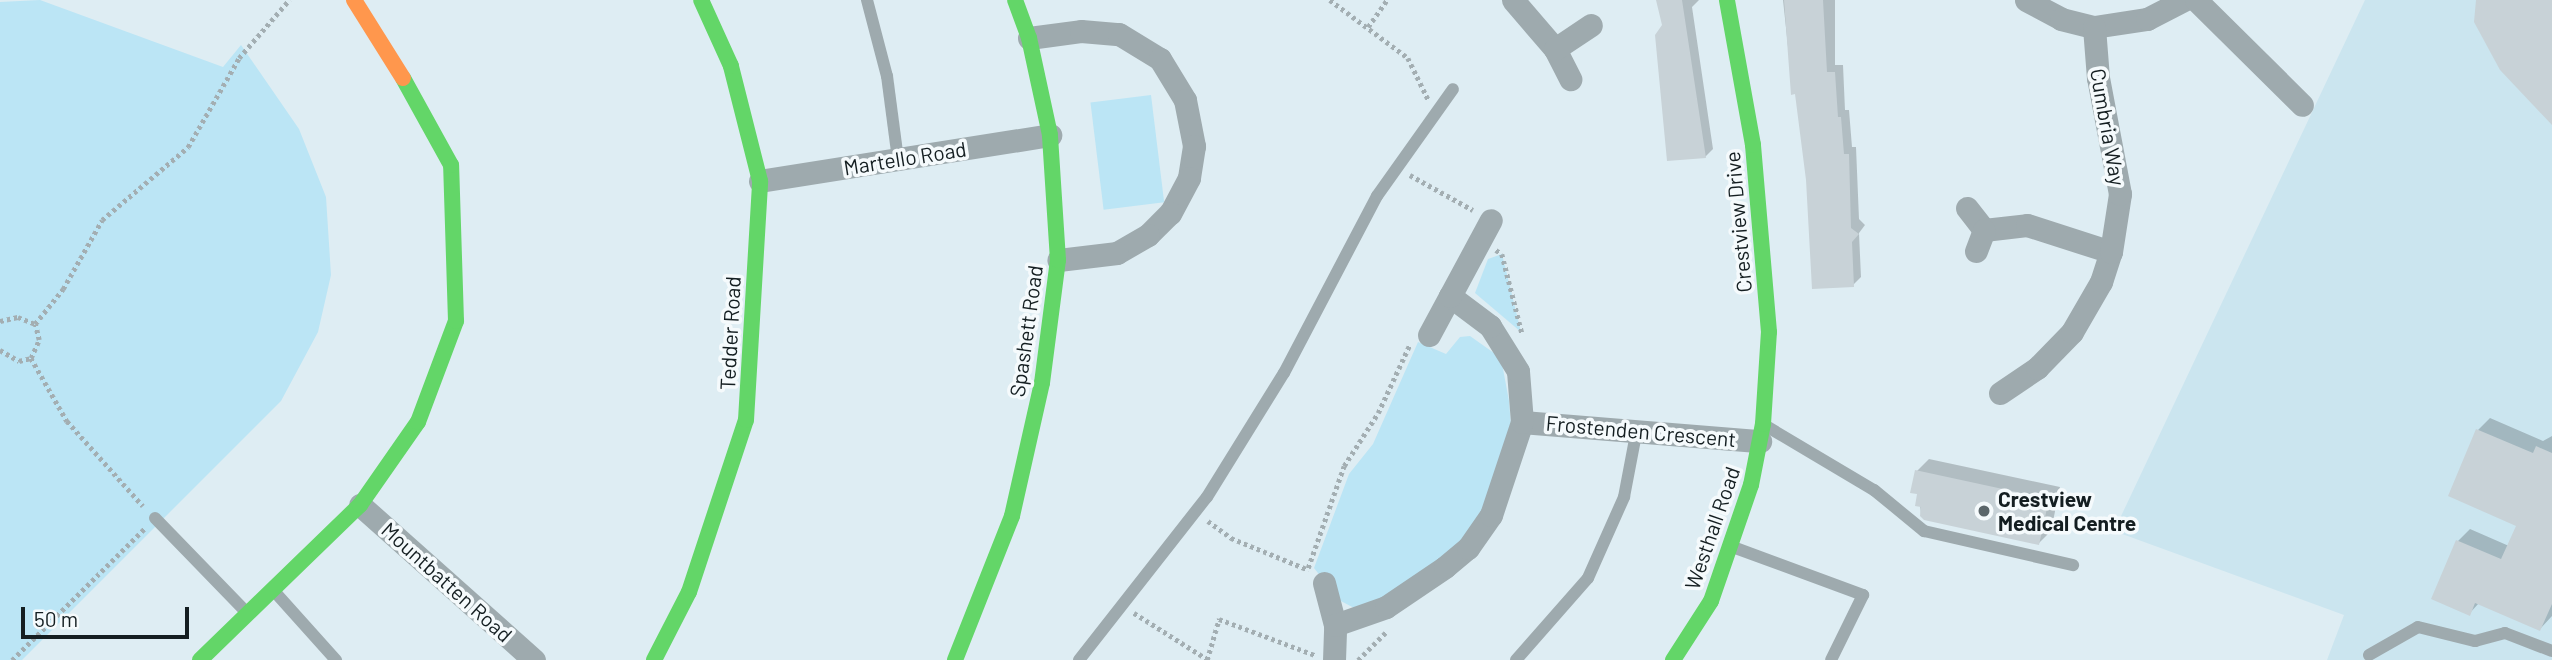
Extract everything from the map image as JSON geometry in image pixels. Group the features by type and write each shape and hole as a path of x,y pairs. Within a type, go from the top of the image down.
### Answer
{"street":[{"path":"200,660 274,592 360,505 418,422 456,321 451,165 377,31 354,0"},
{"name":"Tedder Road","path":"654,660 689,592 746,420 760,181 732,66 701,0"},
{"name":"Spashett Road","path":"955,660 1012,516 1042,383 1058,260 1049,135 1029,38 1015,0"},
{"path":"1513,0 1555,49 1570,79"},
{"name":"Crestview Drive","path":"1727,0 1753,145 1769,332 1761,433"},
{"path":"2026,0 2060,19 2094,27 2147,19 2184,0"},
{"path":"2196,0 2302,105"},
{"path":"1555,49 1591,25"},
{"name":"Cumbria Way","path":"2000,393 2038,368 2072,332 2101,282 2111,251 2120,194 2098,78 2094,27"},
{"path":"1029,38 1081,31 1119,34 1160,59 1185,100 1194,146 1182,190 1170,213 1148,235 1116,253 1058,260"},
{"name":"Martello Road","path":"760,181 1049,135"},
{"path":"1968,208 1980,241 2026,225 2111,251"},
{"path":"1429,335 1491,220"},
{"name":"Frostenden Crescent","path":"1335,625 1386,607 1468,548 1491,515 1522,422 1518,371 1510,352 1490,326 1450,296"},
{"name":"Frostenden Crescent","path":"1522,422 1761,433"},
{"name":"Westhall Road","path":"1673,660 1710,601 1751,485 1761,433"},
{"name":"Mountbatten Road","path":"360,505 534,660"},
{"path":"1316,576 1335,625 1334,660"}],"lane":[{"path":"867,0 887,76 898,159"},
{"path":"1079,660 1125,607 1196,512 1284,373 1377,196 1453,89"},
{"path":"1516,660 1588,578 1624,498 1637,429"},
{"path":"1761,433 1874,490 1924,531 2073,565"},
{"path":"155,518 248,614"},
{"path":"1730,546 1863,594 1831,660"},
{"path":"274,592 337,660"},
{"path":"2369,655 2418,627 2475,642 2505,634 2552,651"}],"path":[{"path":"35,324 63,289 102,220 188,147 239,58 289,0"},
{"path":"1330,0 1408,58 1426,97 1438,110"},
{"path":"1368,27 1387,0"},
{"path":"1397,168 1491,220"},
{"path":"1480,241 1502,254 1524,341 1510,352"},
{"path":"0,321 18,317 35,324"},
{"path":"31,358 39,340 35,324"},
{"path":"1196,512 1231,538 1316,576 1344,466 1378,413 1415,332 1429,335"},
{"path":"0,350 19,361 31,358"},
{"path":"12,660 155,518 67,421 31,358"},
{"path":"1125,607 1207,660 1219,619 1319,660"}],"shaded area":[{"path":"40,0 223,67 241,45 299,129 326,197 331,275 318,332 281,401 22,660 0,660 0,2"},
{"path":"2365,0 2552,0 2552,660 2327,660 2344,615 2114,531"},
{"path":"1151,95 1164,202 1104,210 1090,102"},
{"path":"1502,254 1521,332 1475,293 1488,259"},
{"path":"1470,336 1501,358 1509,401 1511,426 1491,500 1464,544 1402,590 1356,609 1339,600 1314,568 1349,474 1373,444 1418,342 1446,354 1460,337"}],"building":[{"path":"1656,0 1682,0 1706,158 1667,161 1655,35 1662,25"},
{"path":"1784,0 1823,0 1827,72 1835,72 1844,154 1849,154 1851,228 1859,234 1852,242 1854,287 1812,289 1806,180 1795,94 1791,95"},
{"path":"2476,0 2552,0 2552,125 2500,70 2474,22"},
{"path":"2476,429 2533,453 2536,446 2552,453 2552,604 2540,631 2475,603 2470,616 2431,599 2456,540 2501,559 2516,526 2448,496"},
{"name":"Crestview Medical Centre","path":"1915,470 2049,499 2039,545 1924,520 1920,516 1921,507 1915,506 1917,494 1910,493"}],"traffic: fast":[{"path":"654,660 689,592 746,420 760,181 731,66 701,0"},
{"path":"955,660 1012,516 1042,383 1058,260 1050,135 1029,38 1015,0"},
{"path":"1673,660 1711,601 1751,485 1763,424 1769,332 1753,145 1727,0"},
{"path":"200,660 360,505 418,422 456,321 451,165 403,78"}],"traffic: slow":[{"path":"354,0 403,78"}],"place":[{"name":"Crestview Medical Centre","path":"1984,511"}]}
